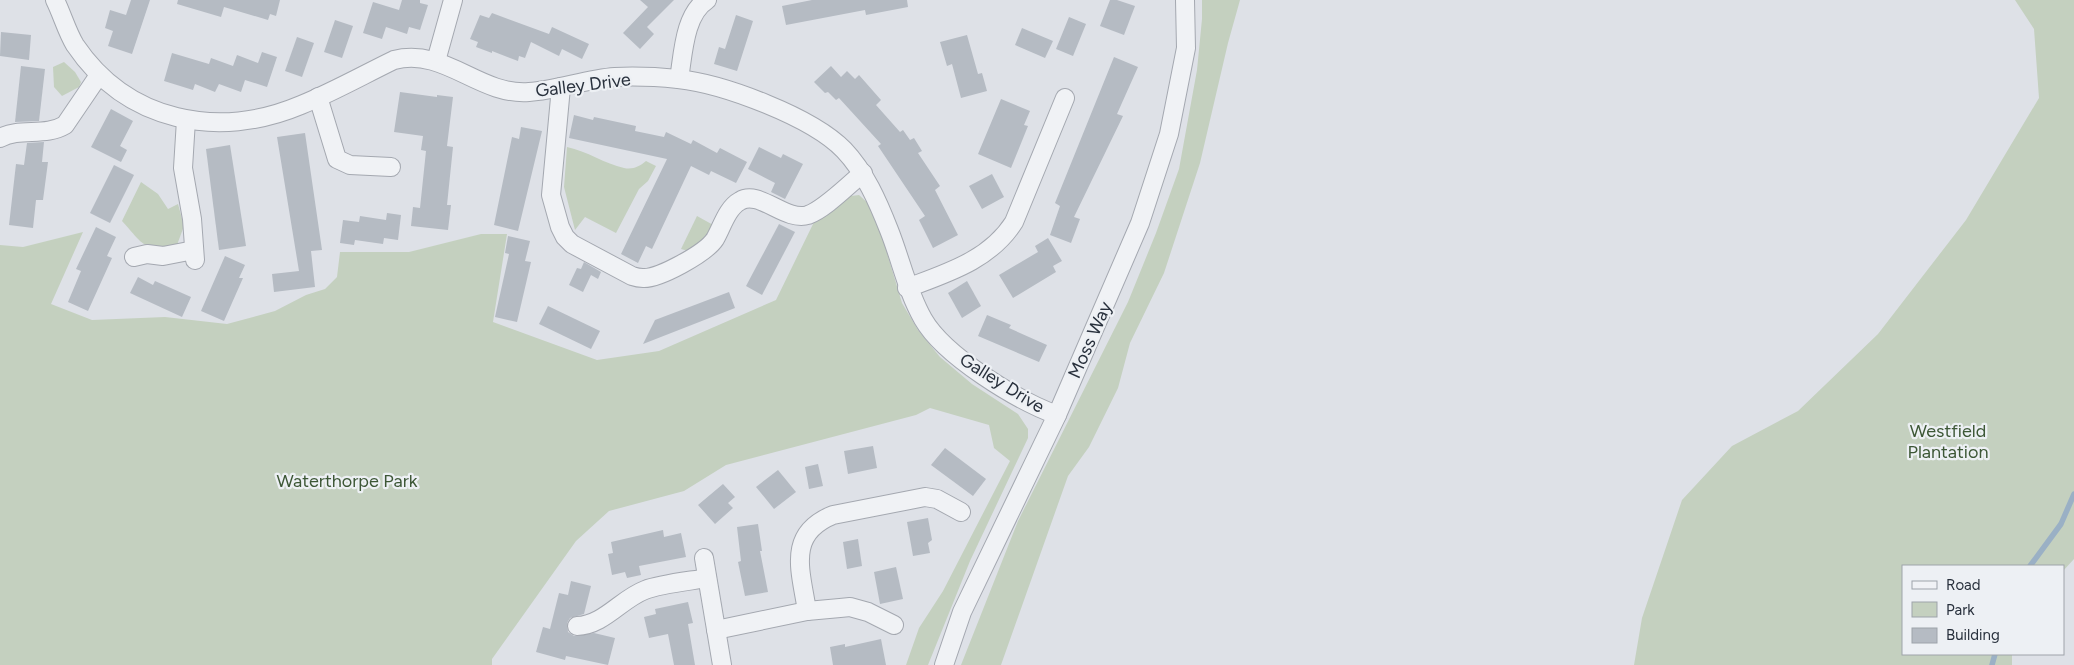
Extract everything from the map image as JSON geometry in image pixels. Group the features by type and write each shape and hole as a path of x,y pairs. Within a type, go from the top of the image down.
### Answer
{"street":[{"name":"Galley Drive","path":"55,0 75,44 100,75 125,96 154,111 186,120 210,123 270,115 300,106 394,60 409,58 436,61 491,86 510,92 529,92 614,77 679,79 735,94 795,117 822,131 844,150 863,173 889,230 907,288 924,321 947,348 981,374 1044,411 1057,415"},
{"path":"436,61 453,0"},
{"path":"679,79 689,26 694,14 707,0"},
{"name":"Moss Way","path":"944,665 962,612 1057,415 1140,223 1169,134 1186,48 1185,0"},
{"path":"0,138 8,134 56,131 65,125 100,75"},
{"path":"561,87 551,195 560,227 565,238 572,244 632,276 642,279 651,278 694,258 708,249 734,205 742,199 754,198 793,215 807,215 823,207 863,173"},
{"path":"318,97 337,159 350,164 391,166"},
{"path":"907,288 950,272 980,256 995,246 1006,234 1014,222 1065,98"},
{"path":"134,257 147,254 163,256 194,255 192,220 183,168 186,120"},
{"path":"806,612 799,558 800,549 804,538 821,520 834,515 925,497 937,499 962,512"},
{"path":"704,558 722,665"},
{"path":"577,626 586,626 595,622 645,590 707,578"},
{"path":"716,630 806,612 850,608 868,612 894,625"}],"green space":[{"path":"1202,0 1240,0 1200,163 1164,273 1130,343 1118,388 1089,447 1068,476 1001,665 961,665 1018,521 1128,302 1156,233 1179,169 1197,70"},
{"name":"Westfield Plantation","path":"2015,0 2074,0 2074,559 2064,570 2064,565 1902,565 1902,655 2012,655 2012,665 1634,665 1642,618 1682,500 1732,446 1798,411 1878,334 1966,220 2039,98 2034,29"},
{"path":"64,62 75,72 81,82 79,87 62,96 54,87 53,67"},
{"path":"567,147 624,168 636,167 646,161 656,166 648,181 639,189 616,233 585,217 575,230 564,187"},
{"path":"141,182 158,194 168,209 178,204 184,226 177,245 156,247 145,244 122,221"},
{"name":"Waterthorpe Park","path":"859,195 870,205 876,216 902,303 918,330 940,357 972,384 1018,414 1028,429 1028,438 970,561 928,665 906,665 919,628 943,591 1010,461 994,448 989,425 930,408 916,415 726,465 684,491 609,511 576,541 492,659 492,665 0,665 0,245 23,247 83,232 51,304 92,320 165,317 227,324 275,311 306,295 325,289 337,277 340,252 409,252 481,234 507,234 493,322 597,360 659,351 776,300 814,222 843,197"},
{"path":"697,216 715,226 703,245 692,252 681,249"}],"building":[{"path":"131,0 150,0 132,54 108,46 113,31 105,28 110,10 126,15"},
{"path":"178,0 280,0 276,16 270,14 268,20 224,7 221,17 177,4"},
{"path":"402,0 420,0 420,3 428,5 420,30 409,27 407,34 386,27 382,39 363,33 373,2 399,10"},
{"path":"640,0 674,0 647,27 654,34 640,49 623,33 648,7"},
{"path":"812,0 907,0 908,7 866,15 865,10 786,25 782,6"},
{"path":"1110,0 1117,0 1135,6 1124,35 1100,26"},
{"path":"492,13 549,34 552,27 589,44 582,59 562,49 559,56 531,42 525,58 519,56 518,61 492,51 492,53 476,47 478,42 470,39 480,15 489,18"},
{"path":"736,15 753,21 737,71 714,64 719,47 725,49"},
{"path":"1069,17 1086,24 1073,56 1056,49"},
{"path":"335,20 353,26 342,58 324,52"},
{"path":"1022,28 1053,41 1045,58 1015,45"},
{"path":"1,32 31,35 29,60 0,56"},
{"path":"967,35 978,74 982,73 987,91 961,98 952,64 947,66 940,42"},
{"path":"297,37 314,43 302,77 285,71"},
{"path":"262,52 277,57 267,87 245,80 241,92 219,84 215,92 195,84 193,90 164,81 172,53 209,64 211,58 233,66 237,55 258,63"},
{"path":"1114,57 1138,67 1117,114 1123,116 1074,217 1080,219 1071,243 1050,235 1060,206 1055,203"},
{"path":"21,66 45,69 39,121 15,122"},
{"path":"831,66 841,77 847,71 855,79 859,75 881,100 876,105 900,132 903,130 910,140 914,138 922,151 918,153 940,186 935,190 958,235 933,248 919,220 925,216 878,146 881,144 839,98 836,100 828,92 825,93 814,82"},
{"path":"400,92 437,97 437,95 453,97 447,146 453,147 447,205 451,205 448,230 411,226 413,207 420,208 426,151 421,150 423,136 394,132"},
{"path":"1001,99 1030,111 1024,125 1028,126 1011,168 978,154"},
{"path":"111,109 133,121 120,146 127,150 121,162 91,147"},
{"path":"574,115 593,120 594,117 636,126 635,131 664,137 666,132 691,144 693,140 717,153 720,148 747,162 736,183 711,171 709,175 691,166 652,249 646,246 638,263 621,254 667,159 569,138"},
{"path":"521,127 542,131 518,231 494,225 512,137 519,139"},
{"path":"305,133 322,250 311,251 315,287 274,292 272,274 299,271 277,137"},
{"path":"44,142 42,162 48,162 43,200 36,200 33,228 9,225 16,164 24,165 27,143"},
{"path":"230,145 246,246 219,250 206,149"},
{"path":"759,147 781,158 783,154 803,164 785,199 771,192 775,183 748,169"},
{"path":"114,165 134,175 110,223 90,213"},
{"path":"992,174 1004,197 982,209 969,186"},
{"path":"387,213 401,215 398,240 384,238 383,244 355,240 354,245 340,243 343,220 359,222 360,216 386,220"},
{"path":"779,224 795,232 762,295 746,286"},
{"path":"96,227 116,237 107,256 112,258 88,311 68,302 81,271 76,269"},
{"path":"508,236 530,241 525,261 531,262 517,322 495,317 509,254 505,253"},
{"path":"1048,238 1062,261 1053,266 1056,272 1013,298 999,275 1038,252 1035,246"},
{"path":"225,256 245,265 239,278 243,278 224,321 201,311"},
{"path":"584,262 601,272 598,279 591,275 583,292 569,285 577,268 581,269"},
{"path":"138,277 153,285 155,281 191,297 182,317 130,293"},
{"path":"967,281 981,306 962,318 948,293"},
{"path":"729,292 735,308 643,344 655,320"},
{"path":"548,306 600,331 591,349 539,324"},
{"path":"987,315 1011,325 1009,328 1047,345 1039,362 978,336"},
{"path":"873,446 877,468 848,474 844,451"},
{"path":"945,448 986,479 973,496 931,465"},
{"path":"818,464 823,486 809,489 805,467"},
{"path":"778,470 796,492 774,509 756,487"},
{"path":"723,484 735,497 728,503 733,508 715,524 698,505"},
{"path":"928,518 932,540 928,543 930,553 913,556 907,522"},
{"path":"758,524 762,551 760,551 768,592 745,596 738,562 741,561 737,527"},
{"path":"663,530 664,537 681,533 686,557 639,566 641,575 627,578 625,572 612,575 608,554 613,553 611,542"},
{"path":"858,539 862,566 847,569 843,542"},
{"path":"896,567 903,599 880,604 874,572"},
{"path":"571,581 591,586 584,614 570,618 567,623 568,632 574,636 594,633 615,638 608,665 566,656 565,660 536,652 543,627 550,629 559,593 568,595"},
{"path":"688,602 693,623 688,624 695,665 674,665 668,634 649,638 644,617 656,614 655,609"},
{"path":"881,639 886,665 833,665 830,647 845,644 845,647"}],"waterway":[{"path":"2031,565 2061,524 2074,494"},
{"path":"1992,665 1995,655"}]}
